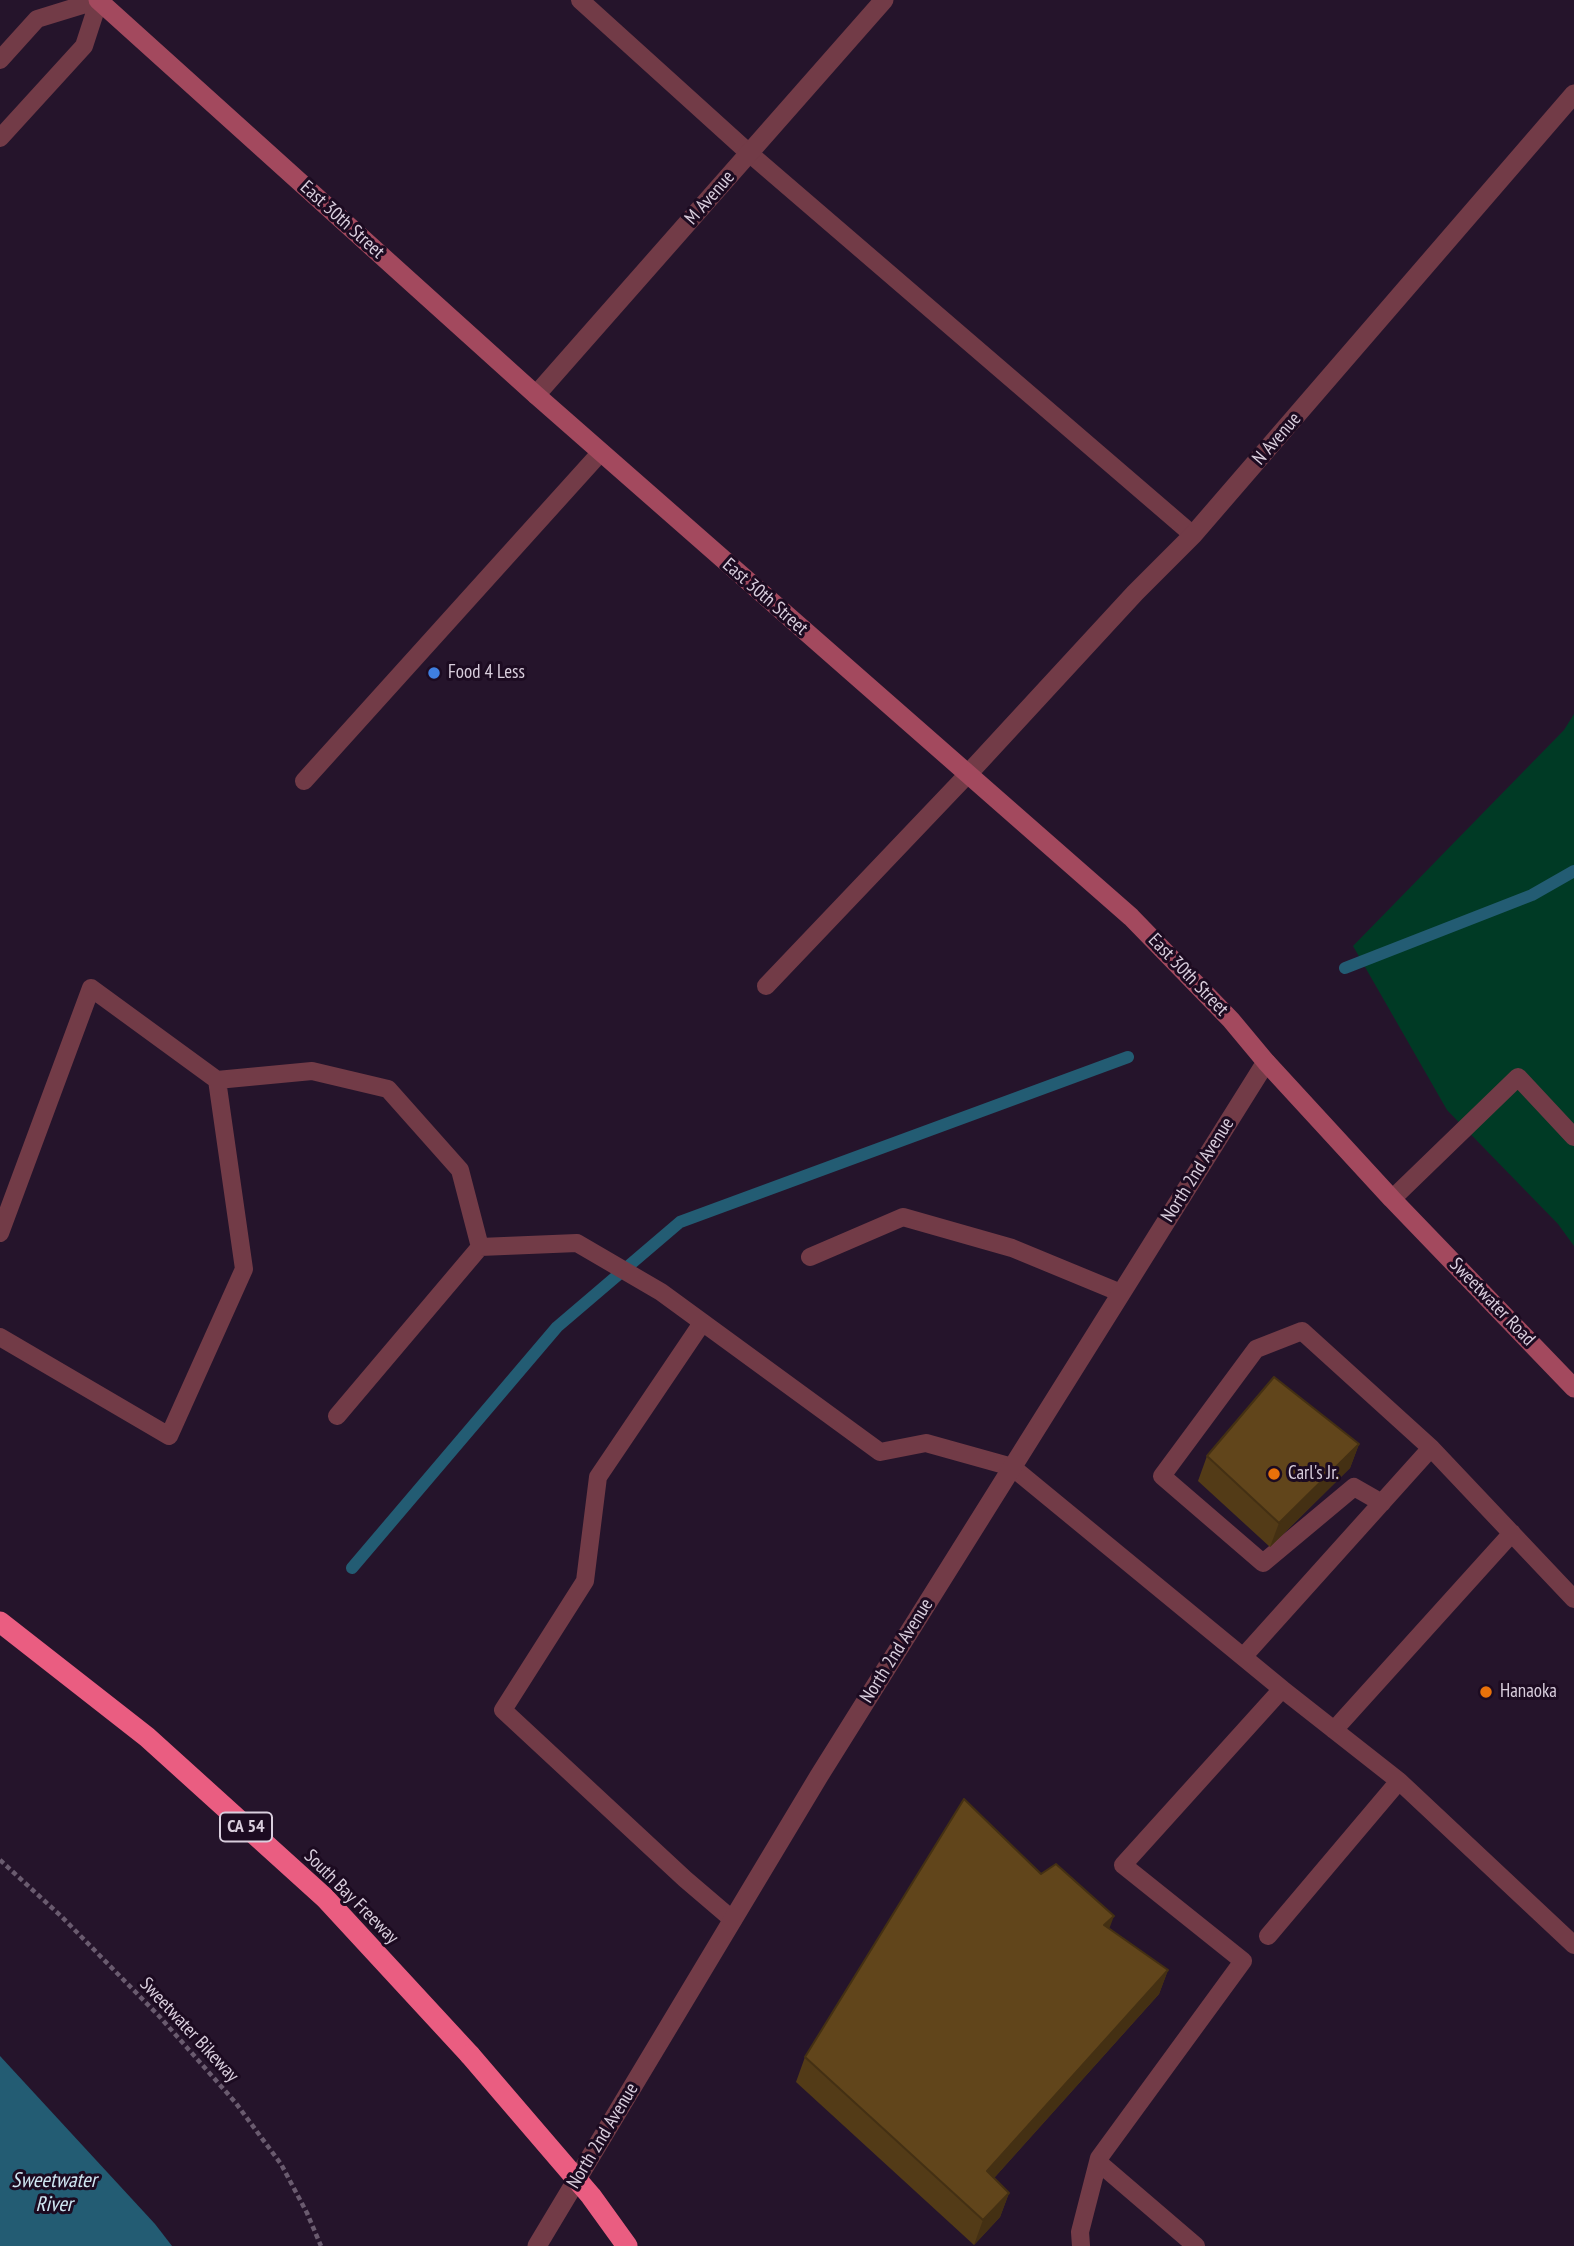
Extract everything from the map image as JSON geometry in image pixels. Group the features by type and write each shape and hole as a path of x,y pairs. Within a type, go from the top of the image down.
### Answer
{"highway":[{"name":"South Bay Freeway","path":"0,1622 147,1737 325,1898 470,2055 591,2196 627,2246"}],"main road":[{"name":"East 30th Street","path":"99,0 536,395 1132,917 1231,1020 1266,1062 1410,1216"},
{"name":"Sweetwater Road","path":"1410,1216 1574,1388"}],"street":[{"name":"M Avenue","path":"536,395 884,0"},
{"name":"N Avenue","path":"968,774 1135,593 1193,536 1574,94"},
{"name":"North 2nd Avenue","path":"537,2246 819,1776 1266,1062"}],"lane":[{"path":"0,60 37,19 99,0"},
{"path":"0,138 84,46 99,0"},
{"path":"580,0 749,153 1193,536"},
{"path":"304,781 601,452"},
{"path":"765,986 968,774"},
{"path":"0,1233 91,988 217,1080 312,1071 388,1089 460,1170 480,1247"},
{"path":"1392,1199 1518,1077 1574,1137"},
{"path":"0,1337 169,1436 244,1269 217,1080"},
{"path":"810,1257 903,1217 1012,1248 1121,1293"},
{"path":"337,1416 480,1247 577,1243 661,1292 880,1452 926,1443 1012,1467 1282,1689 1399,1781 1574,1945"},
{"path":"702,1323 598,1477 585,1581 503,1710 733,1920"},
{"path":"1382,1503 1354,1488 1262,1563 1162,1476 1256,1349 1302,1331 1432,1448 1574,1599"},
{"path":"1243,1657 1432,1448"},
{"path":"1334,1730 1512,1533"},
{"path":"1081,2246 1080,2232 1098,2162 1244,1961 1123,1865 1282,1689"},
{"path":"1268,1936 1399,1781"},
{"path":"1098,2162 1196,2246"}],"path":[{"name":"Sweetwater Bikeway","path":"0,1860 62,1917 159,2016 235,2102 281,2164 321,2246"}],"green space":[{"path":"1574,714 1574,1246 1558,1224 1447,1110 1353,946 1564,730"}],"water":[{"name":"Sweetwater River","path":"0,2056 155,2224 172,2246 0,2246"}],"building":[{"name":"Carl's Jr.","path":"1274,1377 1359,1444 1279,1523 1207,1456"},
{"path":"964,1799 1041,1874 1056,1864 1114,1916 1104,1925 1168,1970 987,2171 1009,2193 983,2220 805,2057"}],"waterway":[{"path":"1345,968 1532,895 1574,871"},
{"path":"352,1568 557,1327 680,1222 1128,1057"}],"place":[{"name":"Food 4 Less","path":"434,673"},
{"name":"Carl's Jr.","path":"1274,1474"},
{"name":"Hanaoka","path":"1486,1692"}]}
